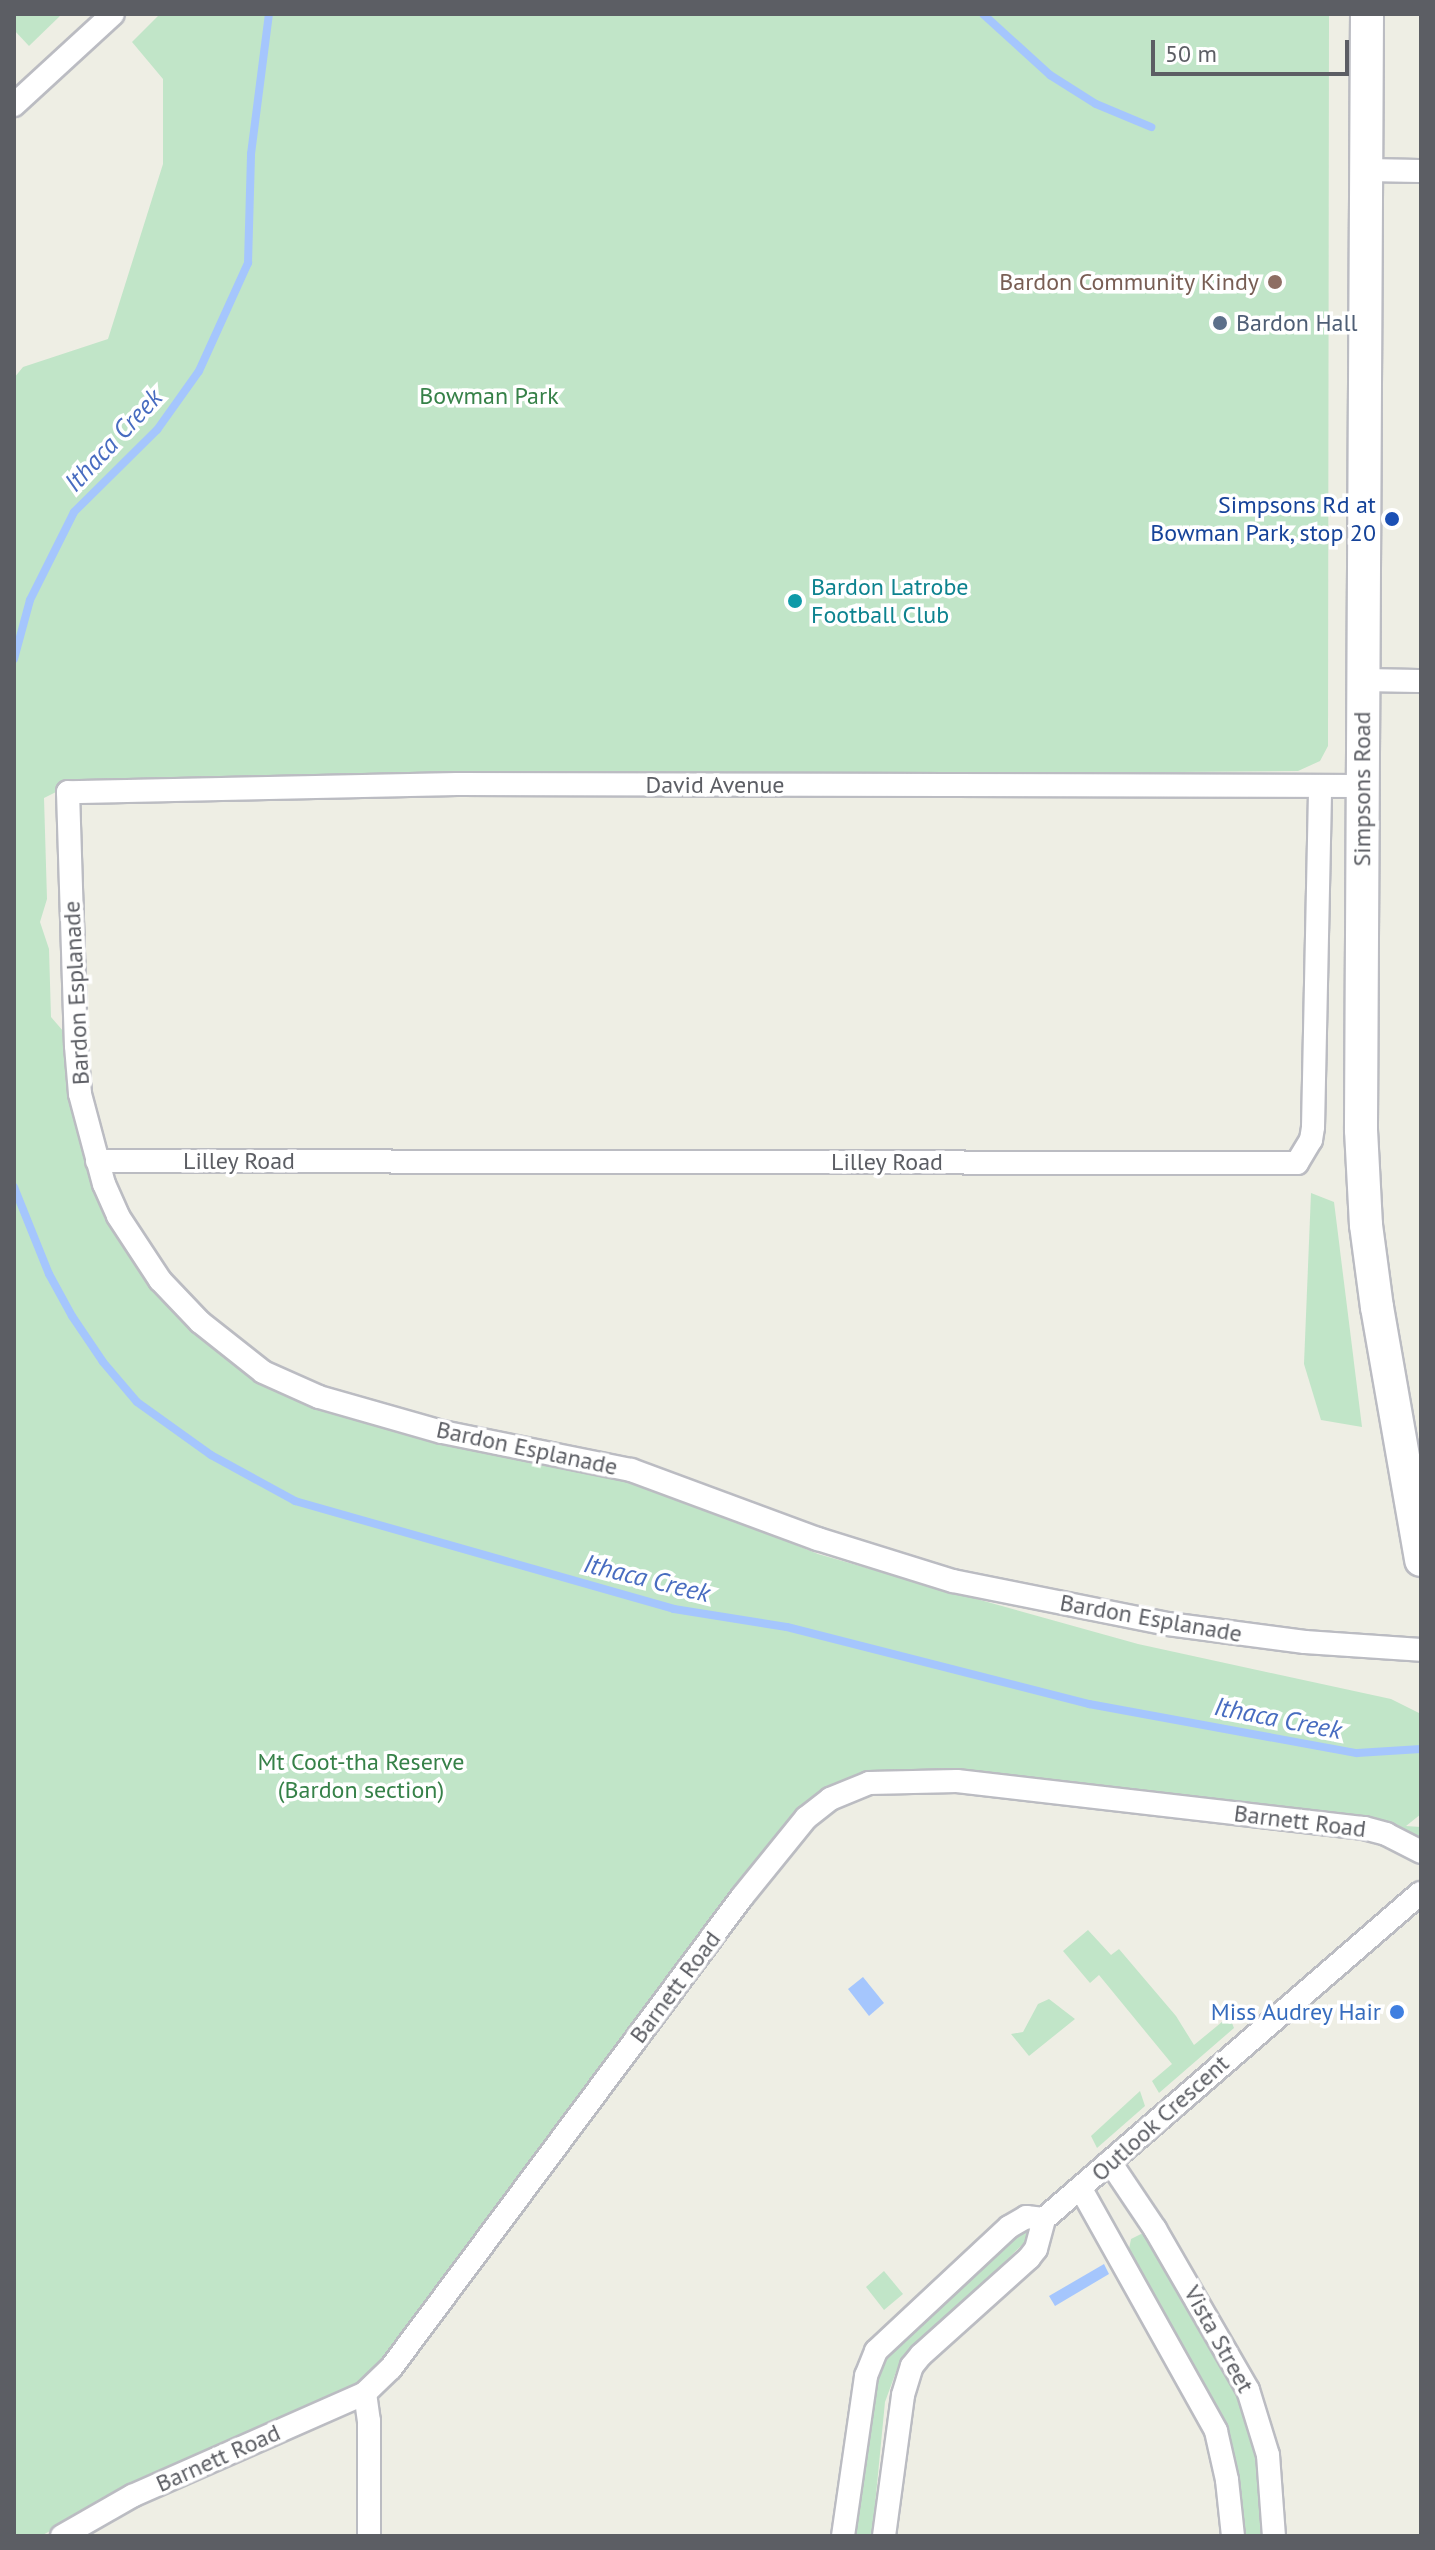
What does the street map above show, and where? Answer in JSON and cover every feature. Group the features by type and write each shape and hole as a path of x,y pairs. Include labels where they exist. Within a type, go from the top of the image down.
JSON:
{"main road":[{"name":"Simpsons Road","path":"1367,14 1361,680 1363,1181 1377,1307 1414,1476 1421,1560"}],"street":[{"path":"14,105 113,14"},
{"path":"1366,170 1421,171"},
{"path":"1361,680 1421,681"},
{"name":"David Avenue","path":"68,792 457,784 1362,786"},
{"name":"Lilley Road","path":"97,1161 1297,1163 1311,1140 1313,1127 1320,786"},
{"name":"Bardon Esplanade","path":"68,792 76,1046 80,1094 97,1161 118,1216 160,1280 200,1322 263,1372 319,1397 442,1432 631,1470 818,1539 953,1581 1168,1624 1305,1642 1421,1650"},
{"name":"Barnett Road","path":"62,2536 132,2496 365,2393 391,2368 742,1897 806,1818 830,1799 869,1783 957,1781 1364,1828 1386,1834 1421,1852"},
{"name":"Outlook Crescent","path":"843,2536 866,2376 876,2351 1009,2227 1026,2217 1044,2219 1421,1893"},
{"name":"Vista Street","path":"1110,2162 1155,2229 1248,2390 1268,2455 1274,2536"},
{"name":"Vista Street","path":"1081,2189 1216,2431 1225,2468 1233,2536"},
{"path":"884,2536 898,2421 912,2366 1029,2258 1036,2249 1044,2219"},
{"path":"365,2393 369,2421 369,2536"}],"green space":[{"path":"14,14 62,14 29,46 14,30"},
{"path":"160,14 1329,14 1328,746 1320,761 1298,771 421,778 68,786 44,798 47,899 40,922 49,949 51,1017 76,1046 114,1218 257,1377 628,1477 818,1554 912,1581 1138,1644 1391,1699 1421,1714 1421,1814 1406,1826 1421,1827 1421,1838 1368,1817 845,1785 383,2365 366,2380 130,2487 41,2536 14,2536 14,378 23,367 108,339 163,164 163,79 132,42"},
{"path":"1311,1193 1334,1202 1362,1427 1321,1420 1304,1364"},
{"path":"1088,1930 1111,1955 1119,1949 1176,2016 1194,2045 1228,2017 1232,2023 1234,2028 1159,2093 1152,2081 1172,2064 1099,1975 1090,1983 1063,1951"},
{"path":"1049,1999 1075,2019 1029,2056 1011,2034 1023,2032 1038,2004"},
{"path":"1140,2091 1145,2106 1097,2148 1091,2136"},
{"path":"1032,2223 1032,2235 972,2294 918,2340 900,2361 885,2402 872,2536 853,2536 863,2444 880,2361 1017,2231"},
{"path":"1141,2234 1147,2235 1243,2406 1257,2449 1266,2536 1241,2536 1219,2417 1129,2249 1131,2239"},
{"path":"884,2271 903,2294 884,2310 866,2287"}],"water":[{"path":"863,1977 884,2003 869,2016 848,1989"},
{"path":"1104,2264 1109,2274 1055,2306 1049,2296"}],"waterway":[{"name":"Ithaca Creek","path":"14,659 30,600 74,512 157,430 199,371 248,263 251,154 269,14"},
{"path":"983,14 1050,75 1096,104 1151,127"},
{"name":"Ithaca Creek","path":"14,1187 49,1274 72,1316 103,1362 137,1402 211,1455 295,1501 674,1609 787,1627 1089,1704 1357,1753 1421,1749"}],"place":[{"name":"Bardon Community Kindy","path":"1275,282"},
{"name":"Bardon Hall","path":"1220,323"},
{"name":"Simpsons Rd at Bowman Park, stop 20","path":"1392,519"},
{"name":"Bardon Latrobe Football Club","path":"795,601"},
{"name":"Miss Audrey Hair","path":"1397,2012"}],"park label":[{"name":"Bowman Park","path":"489,396"},
{"name":"Mt Coot-tha Reserve (Bardon section)","path":"361,1776"}]}
